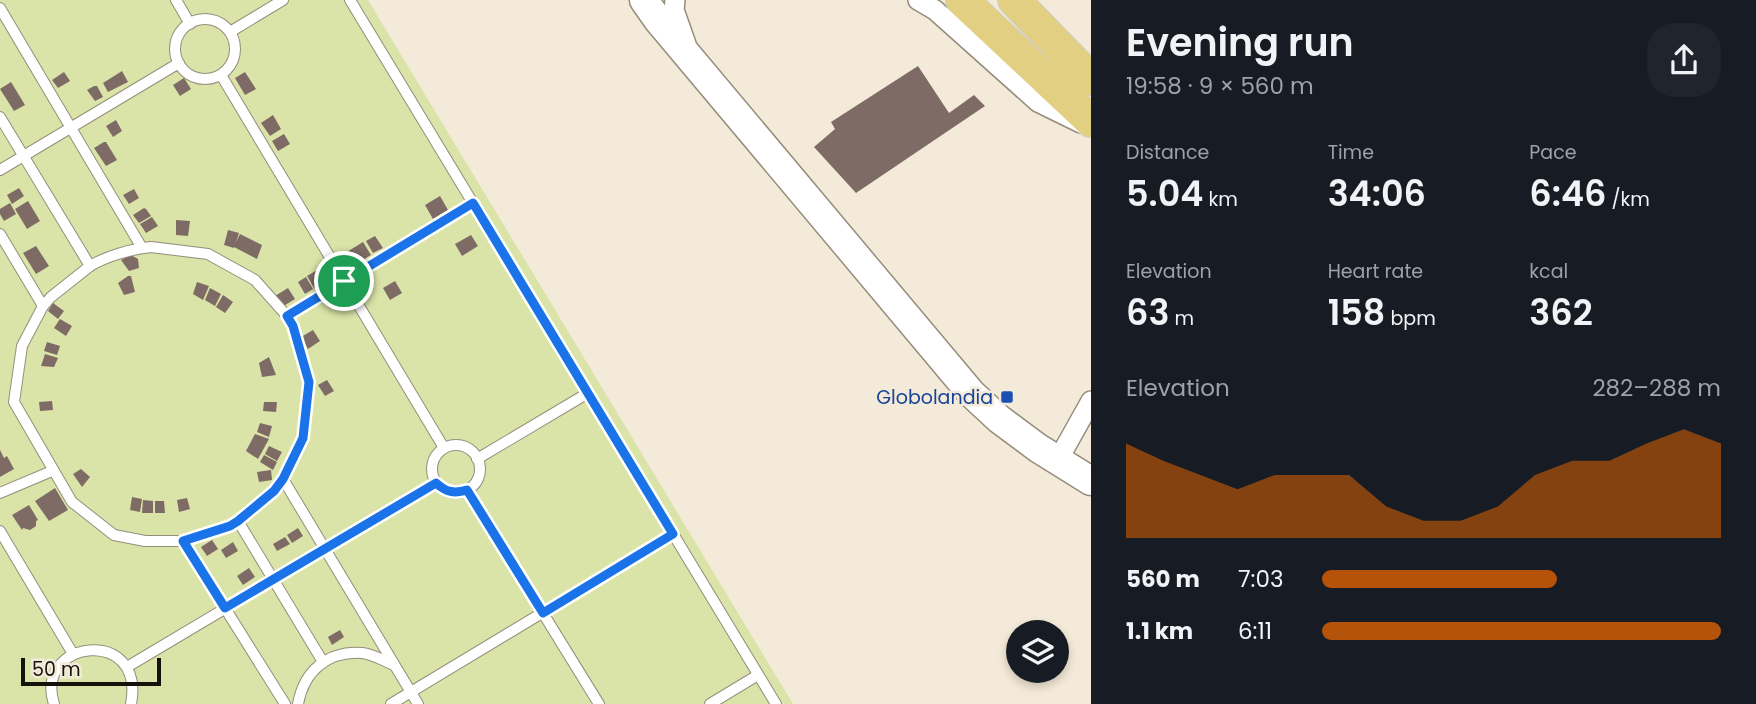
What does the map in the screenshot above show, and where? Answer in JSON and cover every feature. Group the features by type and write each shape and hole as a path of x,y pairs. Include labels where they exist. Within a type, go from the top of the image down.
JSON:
{"main road":[{"path":"962,0 1091,121"},
{"path":"1014,0 1091,79"}],"street":[{"path":"644,0 971,393 999,419 1091,481"},
{"path":"676,0 674,10 681,34 695,64"},
{"path":"922,1 1038,102 1091,128"},
{"path":"1058,460 1091,401"}],"lane":[{"path":"176,0 190,24"},
{"path":"230,32 283,0"},
{"path":"350,0 776,704"},
{"path":"0,8 142,248"},
{"path":"198,20 216,21 230,32 235,51 228,69 211,79 202,79 184,71 176,54 176,46 178,37 190,24 198,20"},
{"path":"0,170 179,63"},
{"path":"220,75 444,448"},
{"path":"0,117 90,266"},
{"path":"287,316 473,203"},
{"path":"0,234 43,306"},
{"path":"142,248 208,254 255,280 293,326 309,382 303,438 283,479 274,491 230,526 183,541 145,541 114,535 72,502 14,402 22,346 43,306 90,266 142,248"},
{"path":"477,459 588,393"},
{"path":"457,445 469,449 477,459 477,480 467,490 454,493 436,483 432,468 438,453 444,448 457,445"},
{"path":"0,493 52,471"},
{"path":"283,479 418,704"},
{"path":"127,667 436,483"},
{"path":"467,490 599,704"},
{"path":"238,521 323,662"},
{"path":"0,531 73,654"},
{"path":"391,704 673,534"},
{"path":"183,541 285,704"},
{"path":"54,704 52,684 55,672 73,654 96,649 108,652 127,667 134,692 131,704"},
{"path":"298,704 306,679 323,662 345,655 364,653 395,666"},
{"path":"710,704 758,675"}],"green space":[{"path":"0,0 368,0 793,704 0,704"}],"building":[{"path":"918,66 949,113 974,95 985,106 856,193 814,147 835,129 831,122"},
{"path":"122,71 128,82 108,92 103,83"},
{"path":"64,72 70,81 58,88 52,80"},
{"path":"245,72 256,89 245,95 235,78"},
{"path":"184,78 191,89 180,96 173,85"},
{"path":"11,82 25,105 14,111 0,89"},
{"path":"97,86 103,97 95,101 87,90"},
{"path":"273,115 281,129 270,136 261,123"},
{"path":"116,120 122,131 113,137 106,126"},
{"path":"284,134 290,144 278,151 272,141"},
{"path":"104,142 117,160 106,166 94,148"},
{"path":"19,188 24,196 12,204 7,195"},
{"path":"134,189 139,198 129,204 123,195"},
{"path":"440,196 448,210 433,219 425,205"},
{"path":"28,201 40,221 27,229 15,209"},
{"path":"10,203 16,214 4,221 0,209"},
{"path":"144,208 151,216 139,223 133,215"},
{"path":"152,217 158,226 146,233 140,224"},
{"path":"176,220 190,221 188,236 176,235"},
{"path":"228,230 239,233 236,242 240,234 262,245 257,259 224,245"},
{"path":"471,235 478,246 462,256 455,244"},
{"path":"375,236 383,248 373,253 366,241"},
{"path":"363,242 371,255 349,268 342,255"},
{"path":"36,246 49,266 36,274 23,253"},
{"path":"131,255 138,259 139,268 129,271 121,260"},
{"path":"319,269 326,281 314,288 307,276"},
{"path":"131,276 135,292 124,295 118,283"},
{"path":"306,277 313,289 305,294 298,282"},
{"path":"395,281 402,293 390,300 383,288"},
{"path":"197,282 209,286 203,300 193,294"},
{"path":"210,288 221,294 215,306 205,300"},
{"path":"288,288 295,299 282,307 275,296"},
{"path":"223,295 233,302 225,313 216,307"},
{"path":"53,303 64,311 58,319 48,311"},
{"path":"60,319 72,326 66,336 54,328"},
{"path":"313,330 320,341 308,349 301,337"},
{"path":"47,342 60,346 57,355 44,351"},
{"path":"45,354 58,358 54,367 41,366"},
{"path":"269,357 276,375 262,377 259,363"},
{"path":"327,380 334,391 325,396 318,385"},
{"path":"52,401 53,410 40,411 39,402"},
{"path":"264,402 277,402 276,412 263,411"},
{"path":"260,423 272,426 269,437 257,432"},
{"path":"255,434 269,439 258,459 246,451"},
{"path":"269,446 282,452 277,461 265,454"},
{"path":"0,450 14,469 0,477"},
{"path":"264,455 277,462 273,470 260,462"},
{"path":"81,469 90,477 82,487 73,474"},
{"path":"271,470 272,480 259,482 257,472"},
{"path":"55,488 68,510 49,521 35,501"},
{"path":"132,497 142,499 140,512 130,510"},
{"path":"187,498 190,509 179,512 177,500"},
{"path":"143,500 153,501 153,513 142,513"},
{"path":"155,501 164,501 165,513 155,513"},
{"path":"29,505 38,520 36,526 30,530 22,530 12,515"},
{"path":"298,528 303,536 292,543 287,535"},
{"path":"285,537 290,544 277,551 273,544"},
{"path":"212,540 218,549 207,556 201,547"},
{"path":"233,542 238,551 226,558 221,550"},
{"path":"249,568 255,577 243,585 237,576"},
{"path":"340,630 344,637 332,645 328,637"}],"place":[{"name":"Globolandia","path":"1007,397"}],"route":[{"path":"473,203 673,534 543,613 467,490 454,493 436,483 225,608 183,541 230,526 274,491 283,479 303,438 309,382 293,326 287,316 344,281 473,203"}]}
